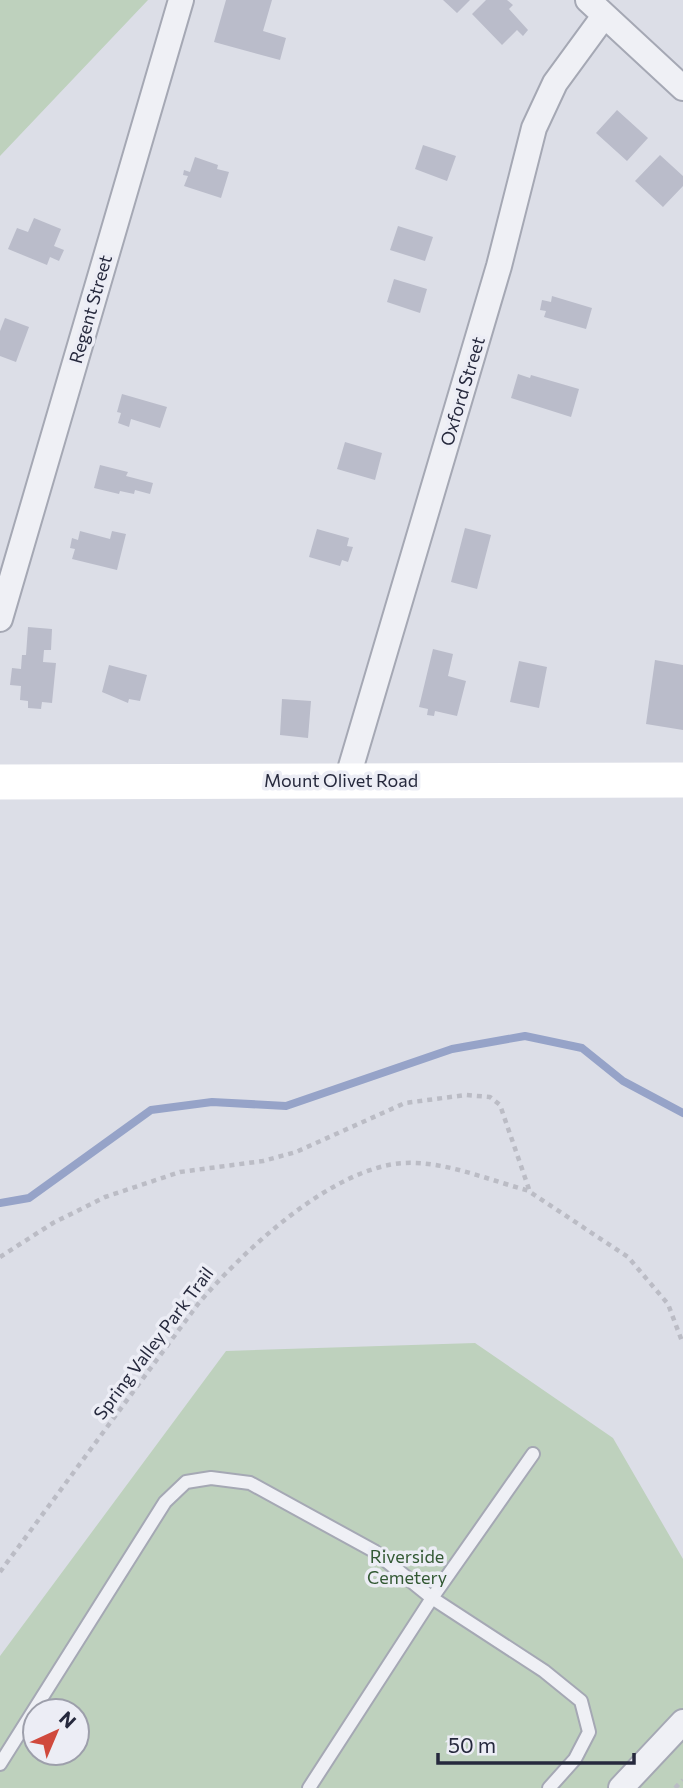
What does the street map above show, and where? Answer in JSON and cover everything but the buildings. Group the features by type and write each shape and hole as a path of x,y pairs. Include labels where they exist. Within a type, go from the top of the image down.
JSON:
{"street":[{"name":"Regent Street","path":"0,619 181,0"},
{"path":"596,8 683,88"},
{"name":"Oxford Street","path":"347,780 499,266 534,128 596,8"},
{"name":"Mount Olivet Road","path":"0,782 683,780"},
{"path":"621,1788 683,1722"}],"lane":[{"path":"309,1788 432,1598 533,1454"},
{"path":"0,1764 164,1503 186,1482 211,1478 250,1483 374,1551 432,1598 544,1671 581,1701 589,1732 575,1759 549,1788"}],"path":[{"path":"0,1258 53,1223 105,1197 180,1172 263,1161 296,1153 405,1103 466,1095 490,1097 500,1105 530,1192"},
{"name":"Spring Valley Park Trail","path":"0,1572 198,1304 228,1268 279,1222 333,1188 371,1171 405,1163 446,1168 530,1192 628,1257 668,1304 683,1344"},
{"path":"675,1788 683,1780"}],"green space":[{"path":"0,0 148,0 0,156"},
{"name":"Riverside Cemetery","path":"475,1343 613,1438 683,1559 683,1788 0,1788 0,1656 226,1351"}],"waterway":[{"path":"0,1203 29,1198 151,1110 212,1102 286,1106 452,1049 525,1036 582,1048 623,1081 683,1113"}]}
